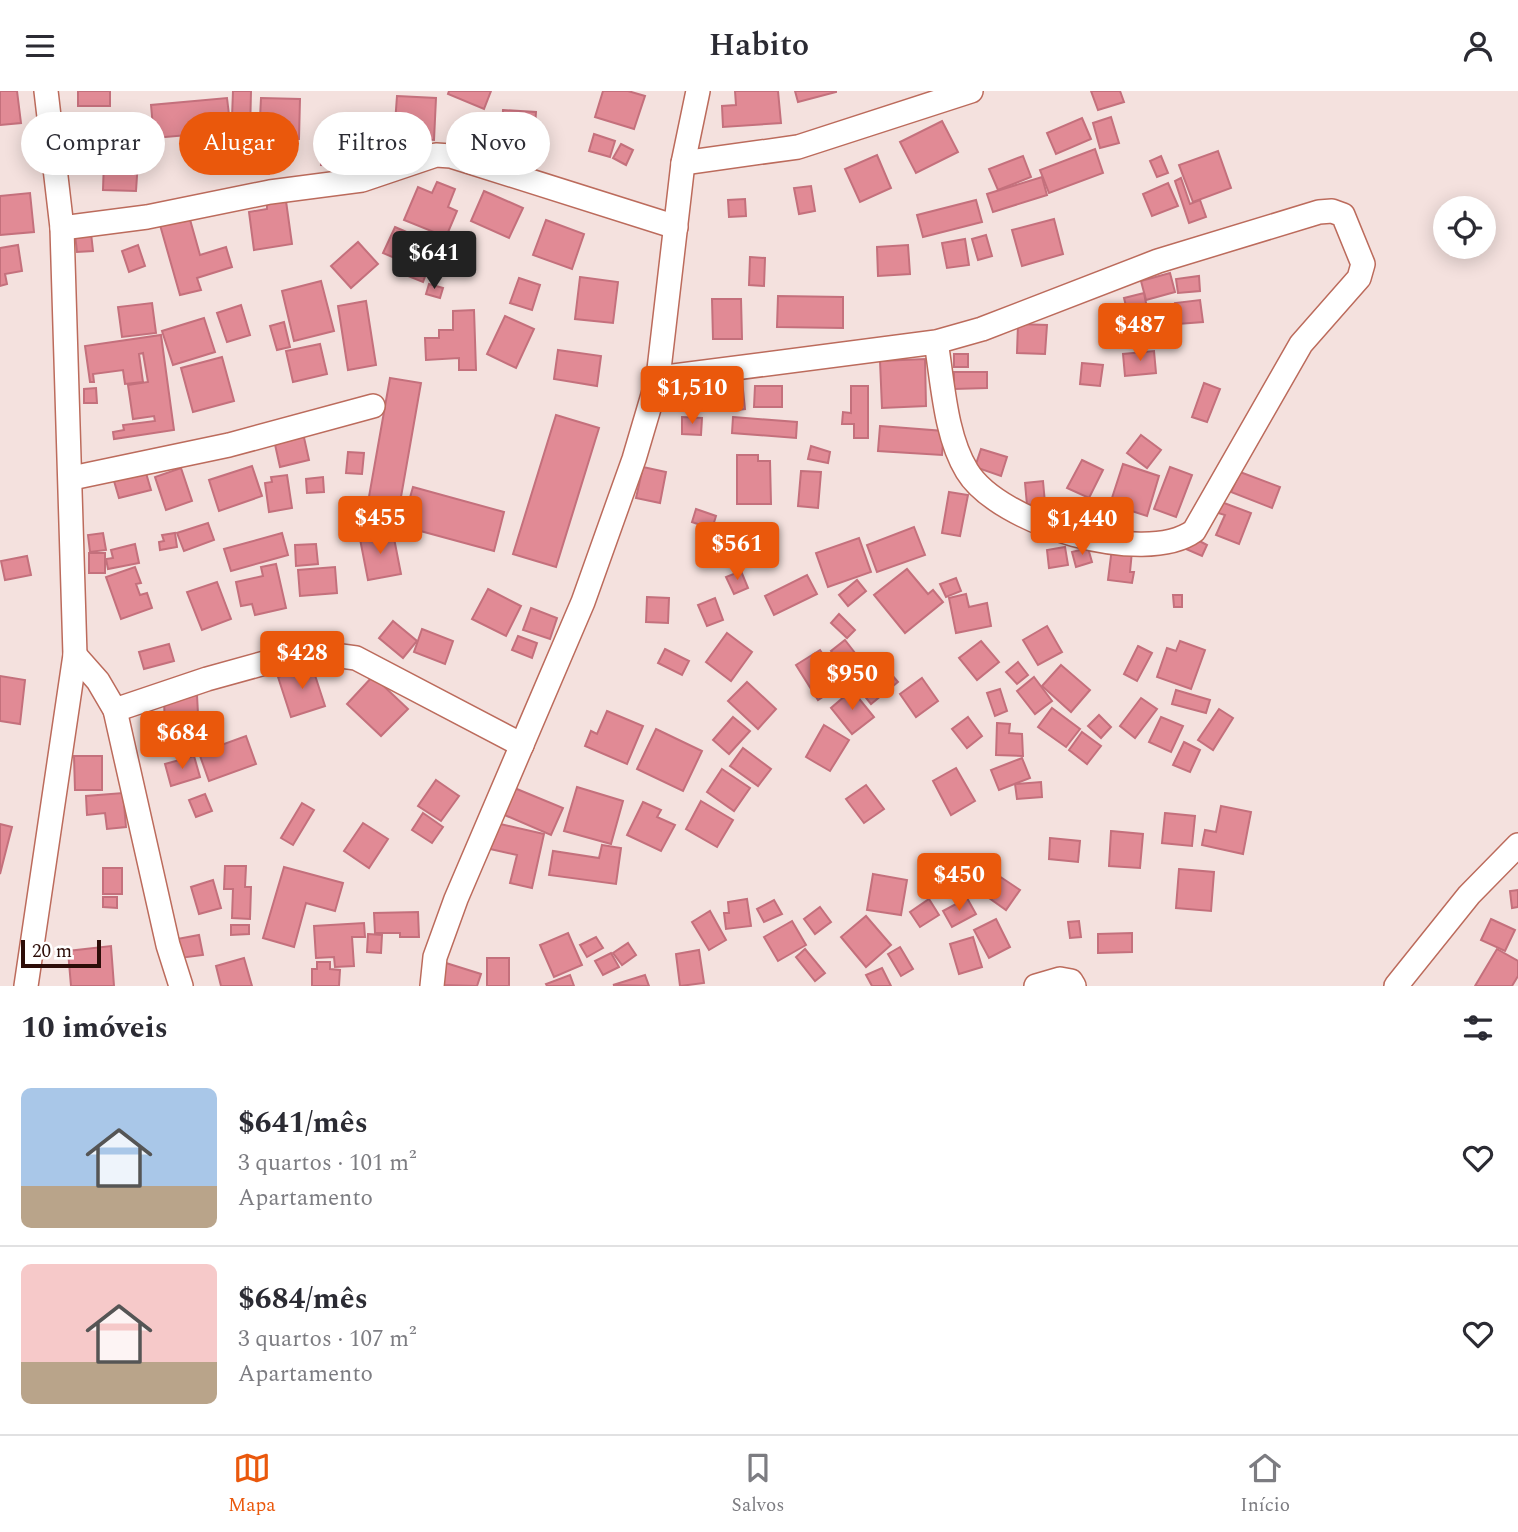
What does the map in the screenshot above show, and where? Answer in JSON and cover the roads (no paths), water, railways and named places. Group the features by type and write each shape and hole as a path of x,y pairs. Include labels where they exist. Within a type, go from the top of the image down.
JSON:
{"street":[{"path":"26,986 75,655 72,478 62,228 46,91"},
{"path":"432,986 435,957 583,602 634,459 658,378 683,163 698,91"},
{"path":"683,163 798,147 971,91"},
{"path":"62,228 147,217 270,192 362,180 436,155 451,156 676,227"},
{"path":"658,378 936,342 982,329 1158,261 1319,212 1332,211 1343,215 1363,264 1359,278 1301,344 1194,531 1181,540 1166,544 1106,541 1041,526 1011,509 973,480 965,468 950,423 936,342"},
{"path":"72,478 229,445 373,406"},
{"path":"115,710 207,679 279,659 319,653 356,658 522,745"},
{"path":"75,655 97,681 115,710 167,946 181,986"},
{"path":"1403,984 1469,895 1518,845"},
{"path":"1036,986 1060,979 1071,981 1074,986"}]}
